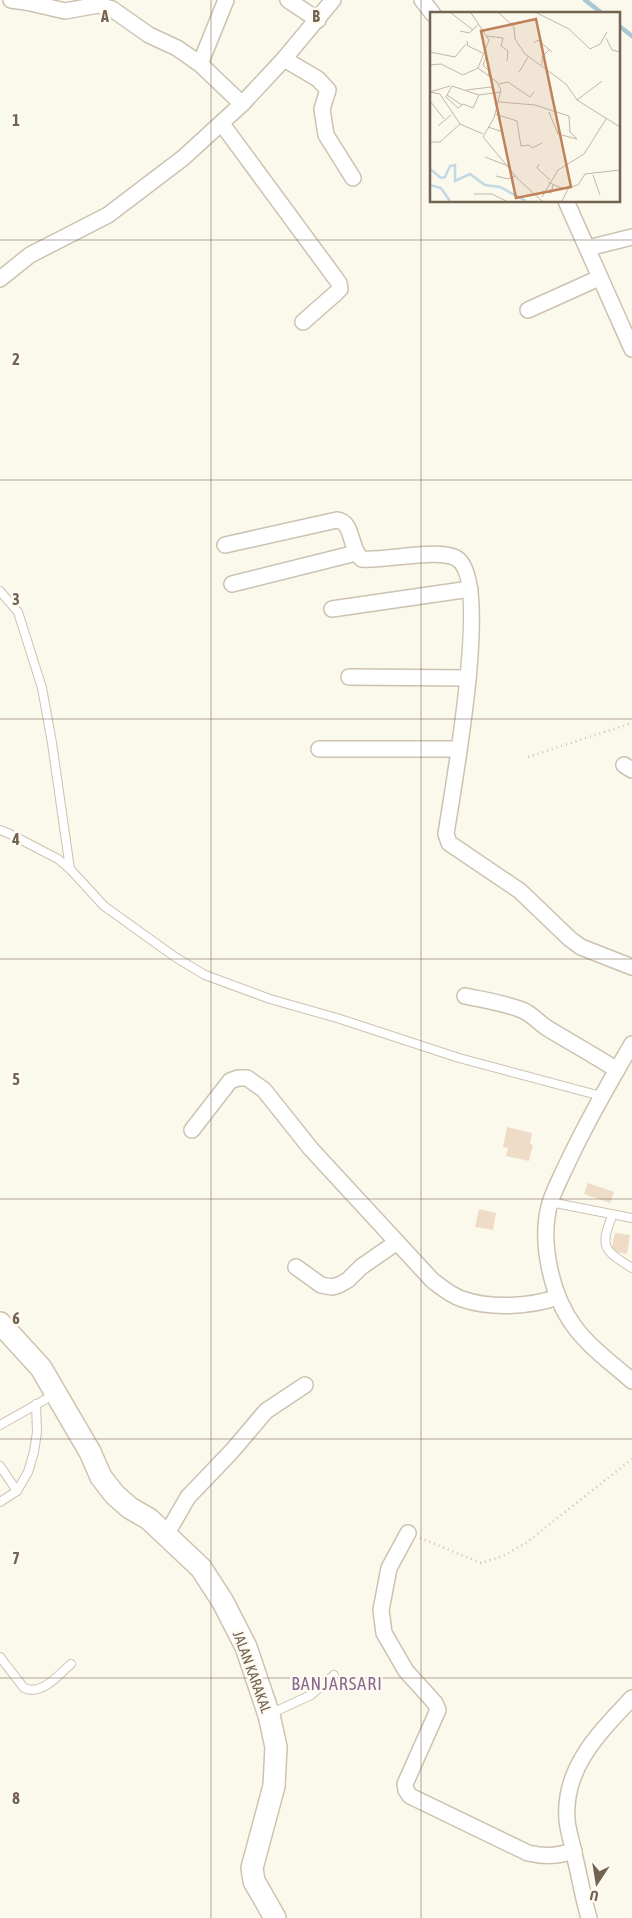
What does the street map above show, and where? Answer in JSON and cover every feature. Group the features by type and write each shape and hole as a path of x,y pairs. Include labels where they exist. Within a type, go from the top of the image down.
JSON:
{"main road":[{"name":"JALAN KARAKAL","path":"0,1323 41,1368 57,1392 90,1452 100,1477 115,1495 130,1508 149,1519 201,1568 223,1602 246,1647 268,1715 276,1747 274,1786 252,1868 254,1881 275,1918"}],"street":[{"path":"11,0 27,1 65,11 98,5 112,9 149,35 177,48 200,64 242,104"},
{"path":"200,64 226,0"},
{"path":"288,0 318,20"},
{"path":"0,279 30,255 108,215 183,158 222,124 284,60 333,0"},
{"path":"422,0 431,12"},
{"path":"284,60 318,79 328,90 322,109 326,135 353,178"},
{"path":"222,124 339,283 340,288 336,293 302,322"},
{"path":"566,202 632,350"},
{"path":"588,248 632,237"},
{"path":"528,310 599,278"},
{"path":"225,545 336,520 346,524 356,553 362,560 446,554 463,562 467,571 470,588 472,635 468,678 446,834 449,843 520,891 570,939 581,947 632,967"},
{"path":"232,584 356,553"},
{"path":"332,609 470,588"},
{"path":"349,677 468,678"},
{"path":"319,749 458,749"},
{"path":"465,996 507,1005 524,1011 545,1027 617,1070"},
{"path":"632,1044 579,1138 550,1202 546,1237 548,1258 558,1297 566,1314 584,1338 632,1381"},
{"path":"192,1130 230,1081 238,1078 247,1078 264,1090 311,1149 432,1280 448,1292 460,1299 472,1302 507,1306 527,1305 558,1297"},
{"path":"296,1267 322,1285 332,1287 348,1280 361,1267 397,1242"},
{"path":"166,1535 188,1497 232,1451 266,1411 305,1384"},
{"path":"408,1532 389,1568 381,1610 384,1633 406,1671 436,1704 438,1710 405,1784 406,1790 410,1796 528,1853 557,1856 574,1851"},
{"path":"589,1918 567,1821 567,1798 571,1781 588,1748 600,1732 632,1698"}],"lane":[{"path":"0,591 18,612 42,688 70,869"},
{"path":"0,830 58,859 70,869 104,906 174,957 205,975 270,999 337,1018 459,1058 601,1096"},
{"path":"550,1202 612,1216 632,1218"},
{"path":"612,1216 604,1237 606,1246 613,1255 632,1268"},
{"path":"0,1425 57,1392"},
{"path":"0,1502 17,1491 28,1472 37,1432 36,1404"},
{"path":"0,1466 17,1491"},
{"path":"0,1657 24,1688 30,1691 43,1688 70,1664"},
{"path":"268,1715 302,1701 320,1689 334,1675"}],"path":[{"path":"528,757 632,723"},
{"path":"408,1532 481,1563 503,1556 526,1542 632,1459"}],"building":[{"path":"507,1127 532,1133 530,1144 533,1145 529,1161 506,1156 508,1148 503,1147"},
{"path":"588,1183 614,1192 610,1203 584,1194"},
{"path":"479,1209 496,1213 493,1230 475,1227"},
{"path":"615,1233 630,1235 627,1254 611,1251"}],"waterway":[{"path":"585,0 600,12"},
{"path":"620,27 632,36"}],"district":[{"name":"BANJARSARI","path":"337,1684"}]}
